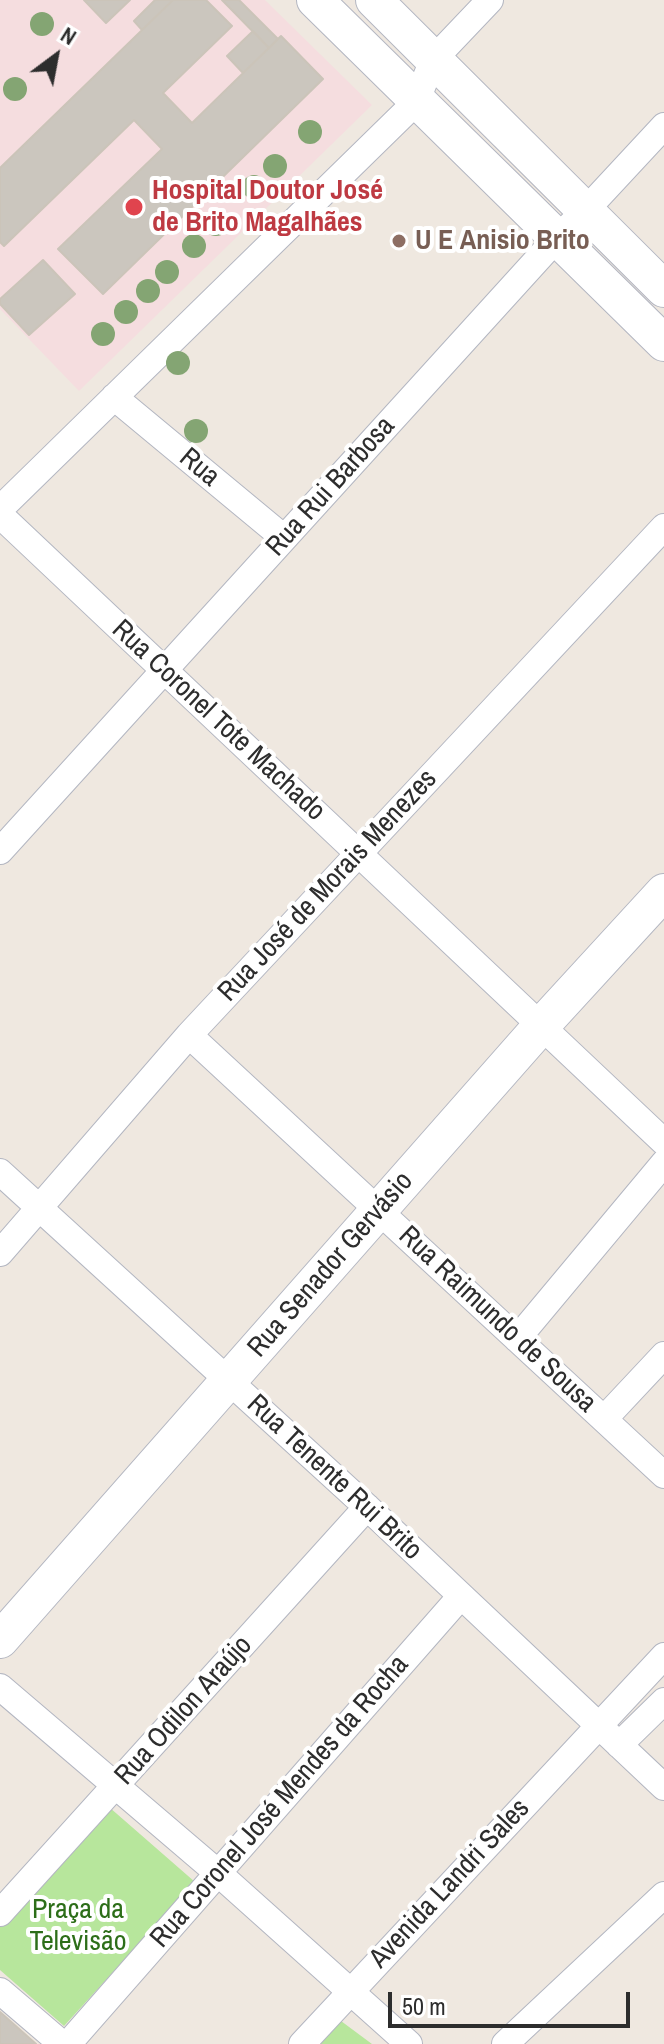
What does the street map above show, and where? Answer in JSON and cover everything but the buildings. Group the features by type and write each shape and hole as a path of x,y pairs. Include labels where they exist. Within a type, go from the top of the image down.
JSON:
{"main road":[{"path":"315,0 664,343"},
{"path":"374,0 664,289"},
{"name":"Rua Senador Gervásio","path":"0,1640 541,1026 664,892"}],"street":[{"path":"0,512 416,102 433,60 490,0"},
{"name":"Rua Rui Barbosa","path":"0,851 557,238 664,126"},
{"name":"Rua","path":"114,397 284,538"},
{"name":"Rua Coronel Tote Machado","path":"0,512 664,1142"},
{"name":"Rua José de Morais Menezes","path":"0,1253 189,1035 664,527"},
{"name":"Rua Raimundo de Sousa","path":"189,1035 664,1475"},
{"path":"517,1339 664,1163"},
{"name":"Rua Tenente Rui Brito","path":"0,1172 367,1507 664,1787"},
{"path":"604,1419 664,1355"},
{"name":"Rua Odilon Araújo","path":"0,1913 367,1507"},
{"name":"Rua Coronel José Mendes da Rocha","path":"65,2044 461,1596"},
{"name":"Avenida Landri Sales","path":"302,2044 664,1656"},
{"path":"0,1687 218,1873 409,2044"},
{"path":"619,1745 664,1701"},
{"path":"505,2044 664,1895"},
{"path":"0,1991 65,2044"}],"shaded area":[{"name":"Hospital Doutor José de Brito Magalhães","path":"0,0 265,0 372,105 79,391 0,309"}],"green space":[{"name":"Praça da Televisão","path":"109,1807 195,1882 64,2026 0,1970 0,1926"},
{"path":"341,2021 372,2044 318,2044"}],"place":[{"name":"Hospital Doutor José de Brito Magalhães","path":"134,207"},
{"name":"U E Anisio Brito","path":"399,241"}]}
